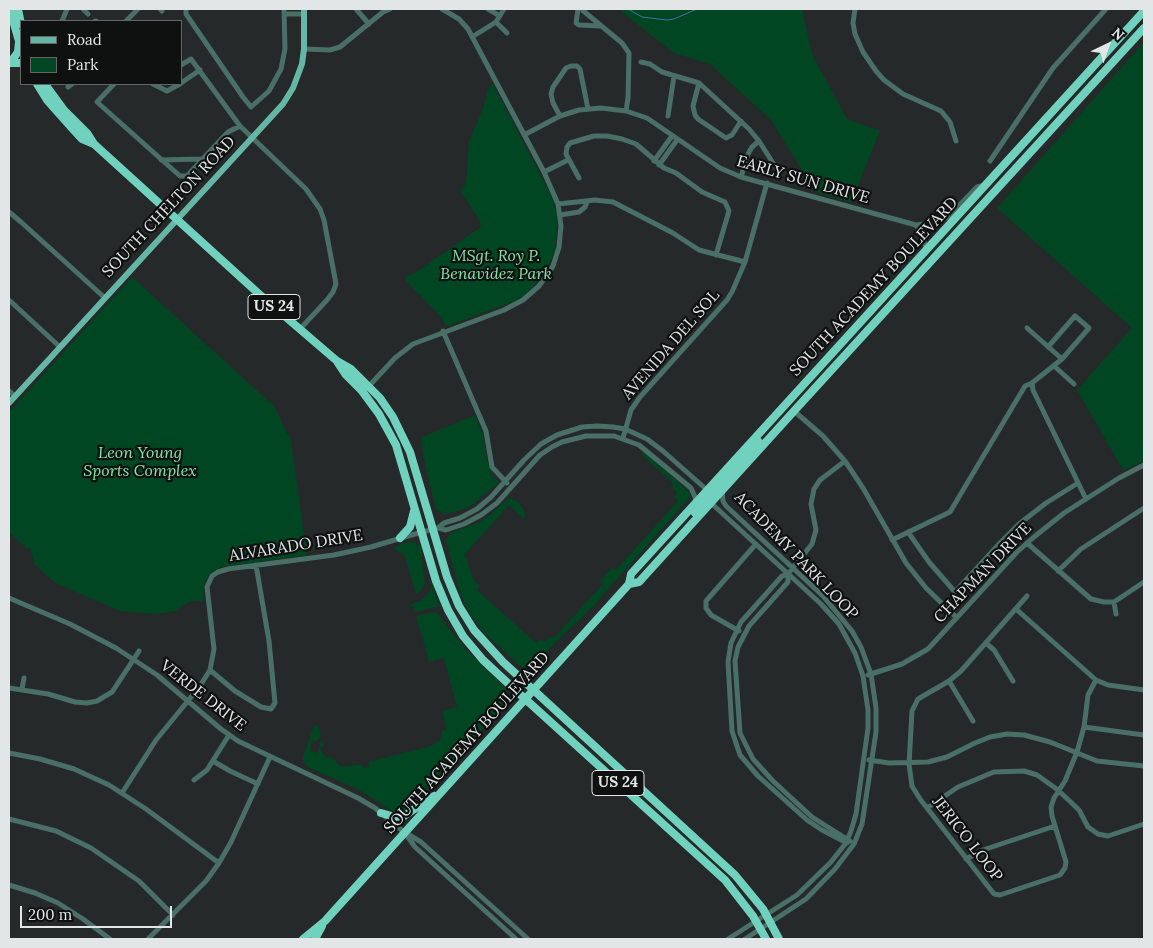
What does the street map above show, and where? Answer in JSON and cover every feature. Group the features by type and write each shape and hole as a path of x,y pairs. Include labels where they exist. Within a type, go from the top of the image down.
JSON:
{"highway":[{"path":"10,63 18,52 20,44 12,9"},
{"name":"SOUTH ACADEMY BOULEVARD","path":"303,939 326,921 629,584 631,574 1144,11"},
{"name":"SOUTH ACADEMY BOULEVARD","path":"629,584 639,582 1144,28"},
{"name":"US 24","path":"38,85 47,100 71,128 82,139 94,144"},
{"name":"US 24","path":"46,85 64,110 87,133 94,144 176,220 337,361 351,369 369,386 393,417 405,440 436,529 447,577 459,606 467,618 493,652 735,875 767,915 780,939"},
{"name":"US 24","path":"337,361 346,375 370,401 388,429 398,452 441,594 456,624 473,648 526,699 725,880 744,903 766,939"},
{"path":"711,503 716,489 775,422 776,414"},
{"path":"663,556 671,540 704,502 707,490"},
{"path":"400,538 410,527 414,506"},
{"path":"381,812 395,817 404,816 447,786"},
{"name":"SOUTH ACADEMY BOULEVARD","path":"315,939 326,921"}],"main road":[{"name":"SOUTH CHELTON ROAD","path":"9,403 288,97 300,72 304,49 304,11"}],"street":[{"path":"83,9 88,14"},
{"path":"127,20 138,9"},
{"path":"186,9 186,14 251,107 269,91 281,69 285,49 284,11 304,11"},
{"path":"356,9 369,24"},
{"path":"304,49 330,50 340,47 390,9"},
{"path":"369,386 404,350 423,339 523,300 539,286 553,266 561,237 558,204 544,172 472,37 459,20 442,9"},
{"path":"488,9 500,16"},
{"path":"472,37 496,22 504,9"},
{"path":"600,26 579,25 576,23 579,9 622,43 628,53 628,98 626,110"},
{"path":"855,9 853,23 855,34 863,52 876,71 884,80 903,94 941,111 950,122 956,141"},
{"path":"990,161 1053,68 1106,9"},
{"path":"496,22 507,33"},
{"path":"182,64 191,59 251,139 306,189 314,199 324,220 336,284 327,300 300,329"},
{"path":"642,62 674,76 699,83 741,121 759,141 778,171"},
{"path":"560,116 551,94 553,87 566,68 571,66 577,66 580,69 588,109"},
{"path":"182,82 200,70"},
{"path":"668,116 674,76"},
{"path":"699,83 694,106 695,115 698,119 726,138 732,135 741,121"},
{"path":"113,85 97,102 180,176 187,176 228,132 240,126"},
{"path":"155,85 167,91 178,85"},
{"name":"EARLY SUN DRIVE","path":"524,136 560,116 579,110 601,108 626,110 647,118 720,168 741,177 916,225 938,222 948,217 977,186 986,185"},
{"path":"579,178 566,154 570,143 594,136 607,136 622,138 636,144 656,163 676,173 702,192 725,202 728,206 729,211 716,255"},
{"path":"656,163 672,136"},
{"path":"656,163 677,140"},
{"path":"741,177 748,154 759,141"},
{"path":"161,160 203,159"},
{"path":"544,172 568,160"},
{"name":"AVENIDA DEL SOL","path":"623,438 631,410 635,403 727,300 745,262 767,183"},
{"path":"558,204 604,200 613,202 673,233 699,250 745,262"},
{"path":"560,215 579,212 585,207 587,202"},
{"path":"9,212 104,298"},
{"path":"916,225 923,237 926,249"},
{"path":"9,300 60,347"},
{"path":"892,540 950,512 1025,386 1032,384 1062,359 1089,328 1075,316 1048,346"},
{"path":"1027,328 1062,359"},
{"path":"443,331 486,431 492,467 511,487"},
{"path":"1054,366 1074,384"},
{"path":"1032,384 1086,499"},
{"path":"9,391 15,396"},
{"path":"794,410 823,436 845,461 919,581 957,618"},
{"path":"436,529 444,523 460,518 477,509 534,451 557,435 590,426 625,429 655,444 707,490"},
{"path":"422,532 436,529 446,530 473,520 497,503 540,455 562,442 594,435 623,438 639,445 691,488 696,503"},
{"path":"845,461 825,476 814,489 811,504 815,535 809,548 788,574 782,576 741,622 731,643 728,662 732,731 740,755 758,776 807,820 822,830 854,844"},
{"name":"CHAPMAN DRIVE","path":"864,676 893,668 921,654 933,644 1027,543 1053,521 1086,499 1127,473 1144,465"},
{"path":"908,532 929,562 955,592 1019,524 1046,503 1078,483"},
{"name":"ACADEMY PARK LOOP","path":"722,491 723,501 726,506 823,596 846,622 861,647 871,674 876,720 862,824 854,844 815,891 796,907 771,923 728,939"},
{"name":"ACADEMY PARK LOOP","path":"711,503 821,604 840,624 864,676 868,710 868,728 856,814 847,841 838,855 812,882 797,895 767,915 759,926 745,939"},
{"path":"1058,571 1081,549 1144,508"},
{"name":"ALVARADO DRIVE","path":"122,793 156,740 200,686 210,670 214,654 207,591 209,580 215,574 222,570 334,555 422,532"},
{"path":"1027,543 1091,599 1114,602 1144,582"},
{"path":"743,634 711,615 706,608 706,601 756,544"},
{"path":"210,670 235,691 261,707 271,709 275,703 269,642 256,566"},
{"path":"788,574 788,582 743,634 738,647 735,661 740,733 753,760 812,817 847,841"},
{"path":"973,721 950,681 1027,596"},
{"name":"VERDE DRIVE","path":"9,598 80,629 134,659 161,678 229,735 270,757 358,798 381,812 405,833"},
{"path":"1114,602 1116,614"},
{"path":"1016,609 1096,680 1108,685 1144,690"},
{"path":"203,633 211,632"},
{"path":"986,643 994,650 1013,681"},
{"path":"9,688 48,694 75,702 92,703 112,692 139,651"},
{"path":"22,690 24,678"},
{"name":"JERICO LOOP","path":"950,681 918,699 912,711 909,764 912,786 991,892 997,895 1060,875 1065,868 1066,862 1055,826 1052,807 1058,790 1065,781 1078,752 1088,695 1096,680"},
{"path":"1084,726 1144,735"},
{"path":"864,759 909,764 928,762 947,757 990,737 1024,734 1038,737 1097,761 1144,766"},
{"path":"194,780 207,770 229,735"},
{"path":"9,753 40,759 94,777 122,793 220,863"},
{"path":"148,939 206,881 220,863 270,757"},
{"path":"213,761 258,784"},
{"path":"927,808 958,787 994,772 1024,771 1037,775 1058,790 1079,810 1088,827 1098,834 1108,836 1144,824"},
{"path":"9,819 56,831 91,848 139,881 173,915"},
{"path":"966,859 983,850 1055,826"},
{"path":"405,833 415,847 521,938"},
{"path":"9,885 58,903 84,919 110,939"}],"green space":[{"path":"618,9 802,9 812,54 847,119 880,131 851,202 815,192 772,121 710,64 674,53"},
{"path":"1144,42 1144,461 1123,470 1077,390 1132,328 997,208"},
{"name":"MSgt. Roy P. Benavidez Park","path":"492,83 553,199 557,219 556,243 554,254 546,270 532,288 517,300 448,326 445,325 442,318 406,281 405,276 415,273 481,227 480,221 460,190 466,184 469,141 483,109 488,89"},
{"name":"Leon Young Sports Complex","path":"132,277 274,406 291,441 307,555 221,567 212,572 205,581 204,601 190,601 175,611 156,614 120,611 55,583 33,563 30,548 27,549 9,532 9,412"},
{"path":"475,415 483,435 486,456 492,475 499,482 471,506 443,514 436,509 426,469 422,437"},
{"path":"644,452 687,490 691,496 593,606 557,640 535,666 521,667 483,632 468,610 461,595 446,541 450,533 480,522 510,497 519,503 525,512 525,517 523,518 509,505 464,555 467,558 474,581 480,586 477,590 536,643 539,640 545,641 550,637 554,638 603,584 600,581 612,568 616,570 678,501 675,498 677,492 671,487 674,484 642,455"},
{"path":"409,541 417,546 421,545 425,583 416,594 406,559 395,547"},
{"path":"430,577 439,606 415,612 413,606 410,605 422,600 430,591 432,586"},
{"path":"436,612 465,649 508,690 504,694 501,708 455,760 406,809 402,812 394,812 359,790 310,768 303,763 303,757 313,728 316,725 321,736 317,741 312,740 310,751 318,753 322,741 324,746 320,748 326,758 330,756 342,767 362,764 366,768 369,767 368,762 431,746 440,740 442,731 446,729 442,711 457,707 444,658 429,662 416,616"}],"waterway":[{"path":"628,9 642,17 667,20 697,9"}]}
